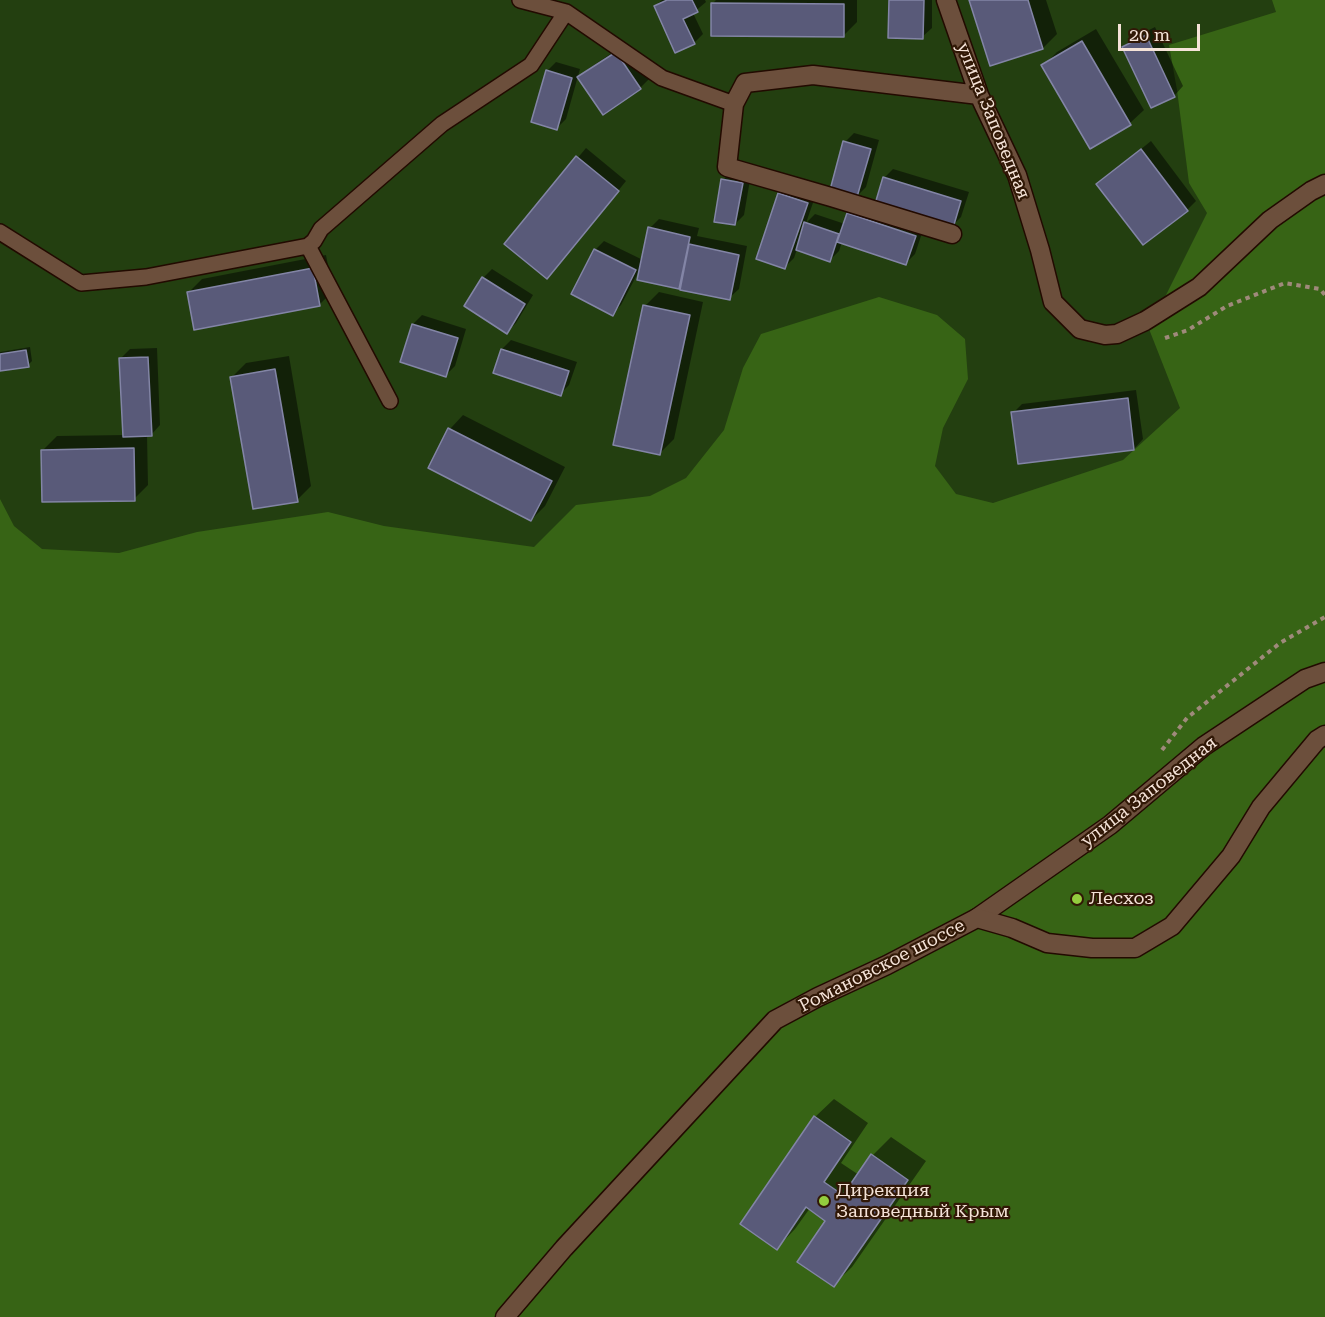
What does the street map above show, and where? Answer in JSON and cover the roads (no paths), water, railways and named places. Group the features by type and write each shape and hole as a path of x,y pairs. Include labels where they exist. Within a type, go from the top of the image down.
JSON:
{"street":[{"name":"улица Заповедная","path":"946,0 979,95 1017,175 1041,250 1053,302 1080,329 1105,335 1117,334 1145,321 1199,287 1270,220 1311,191 1325,184"},
{"path":"952,234 831,196 727,167 734,104 745,82 813,75 979,95"},
{"name":"улица Заповедная","path":"977,918 1110,825 1204,746 1305,679 1325,672"},
{"name":"Романовское шоссе","path":"505,1317 564,1248 775,1020 818,996 886,965 977,918 1012,928 1047,943 1092,948 1135,948 1172,926 1231,856 1261,807 1317,740 1325,735"}],"lane":[{"path":"520,0 566,12 662,78 734,104"},
{"path":"0,232 81,283 146,277 308,246 321,230 442,124 531,65 566,12"},
{"path":"308,246 390,401"}],"place":[{"name":"Лесхоз","path":"1077,899"},
{"name":"Дирекция Заповедный Крым","path":"824,1201"}]}
